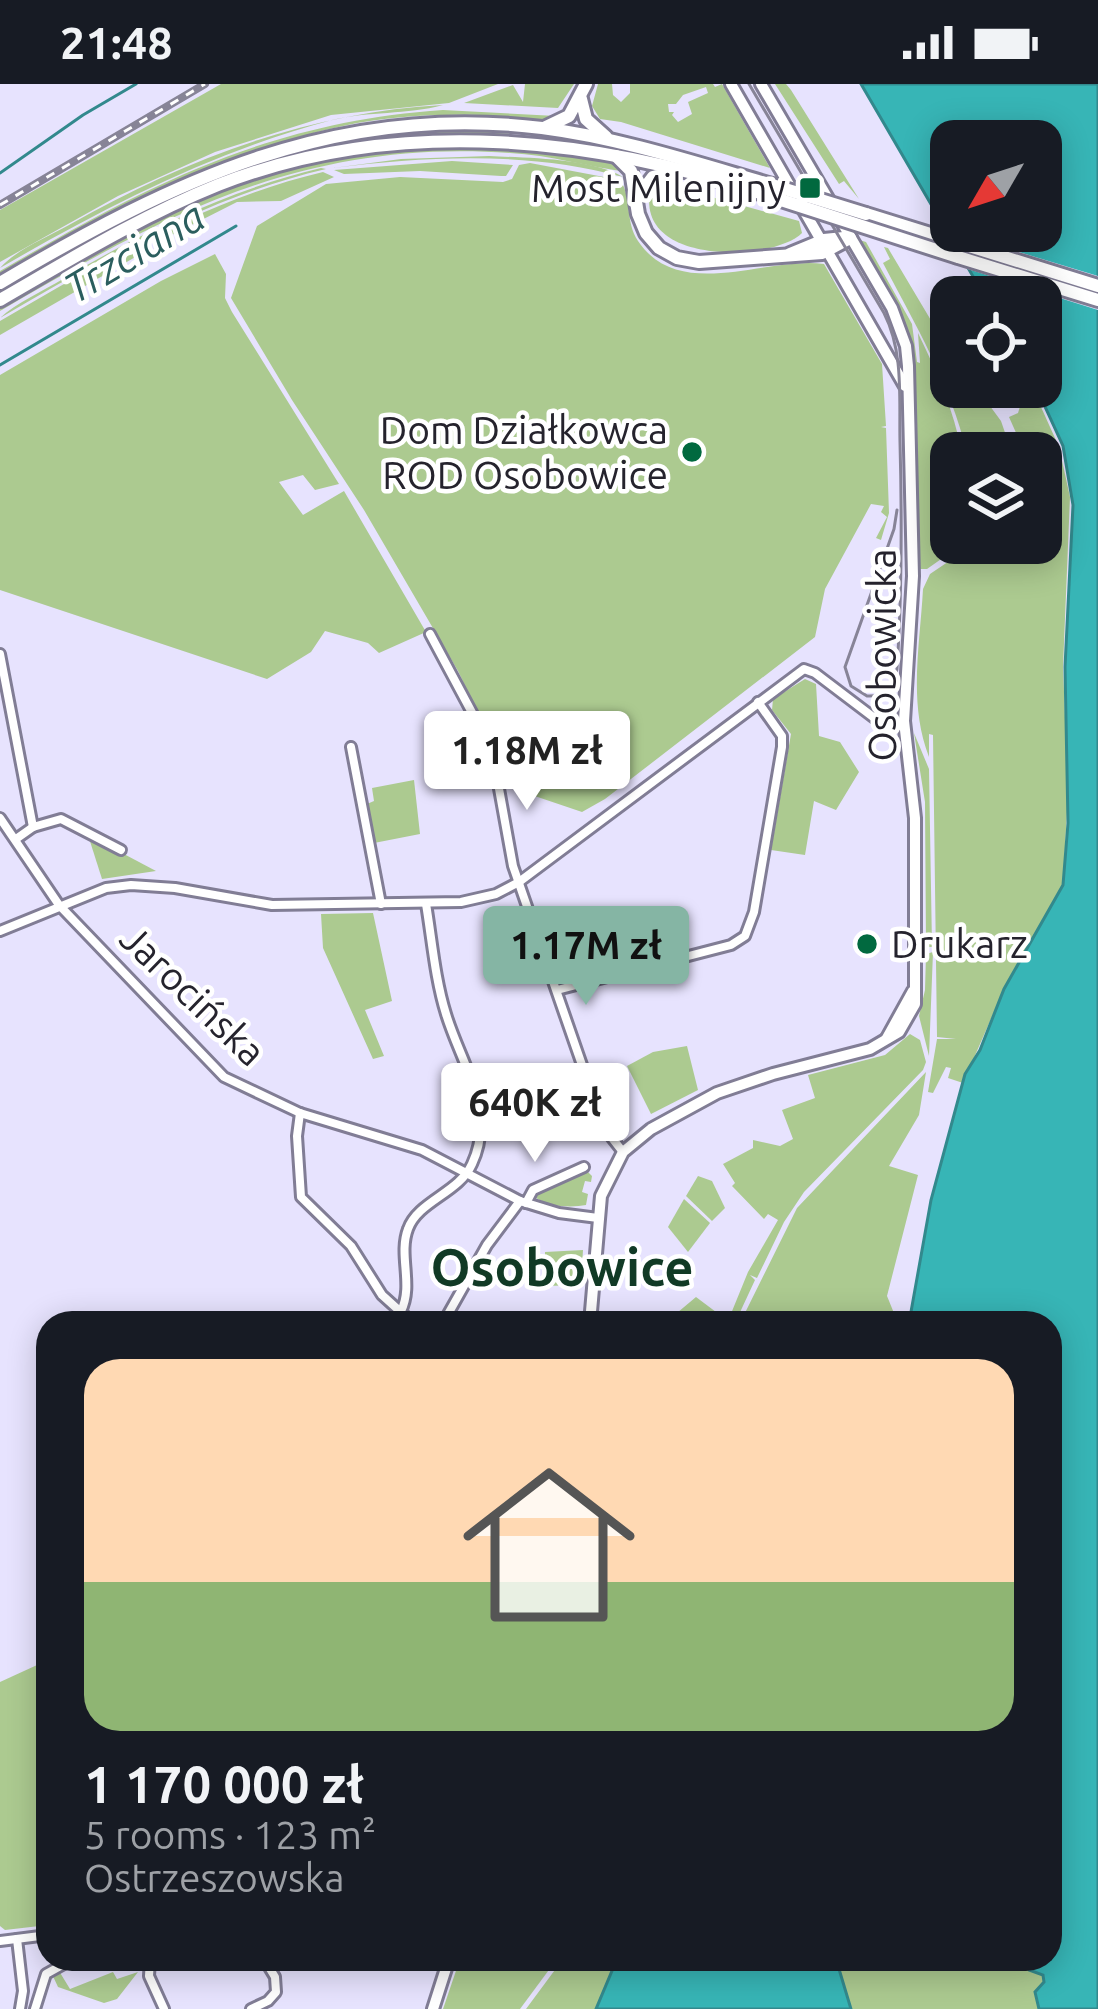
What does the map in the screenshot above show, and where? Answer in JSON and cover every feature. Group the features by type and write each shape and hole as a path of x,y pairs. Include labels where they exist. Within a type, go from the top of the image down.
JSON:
{"main road":[{"path":"542,128 566,119 586,84"},
{"path":"581,99 586,119 609,140"},
{"path":"0,283 149,200 210,172 295,144 402,125 453,123 542,128 609,140 1098,286"},
{"path":"0,300 173,205 243,176 320,154 386,145 505,141 615,155 684,172 1098,300"},
{"path":"615,155 631,171 646,232 659,248 677,258 699,262 788,254 850,238"},
{"path":"637,198 652,177 684,172"}],"street":[{"name":"Osobowicka","path":"731,84 909,395"},
{"name":"Osobowicka","path":"623,1152 644,1133 717,1093 773,1073 858,1054 906,1023 915,1004 915,818 904,727 913,576 906,346 900,327 760,84"},
{"path":"430,634 492,750 519,882 596,1103 623,1152 604,1183 591,1311"},
{"path":"0,655 33,827"},
{"path":"0,931 114,886 176,883 257,904 473,901 519,882 804,669 877,720 904,727"},
{"path":"557,990 731,945 745,936 754,912 782,747 782,736 758,702"},
{"path":"351,747 381,904"},
{"name":"Jarocińska","path":"0,818 59,904 224,1077 300,1113 410,1145 523,1202 598,1218"},
{"path":"16,839 33,827 61,819 121,850"},
{"path":"401,1311 407,1277 406,1231 416,1216 467,1174 483,1117 446,1014 426,904"},
{"path":"300,1113 301,1197 350,1246 382,1294 401,1311"},
{"path":"450,1311 487,1245 533,1190 584,1167"},
{"path":"0,1941 36,1937"},
{"path":"17,1939 23,1991 20,2009"},
{"path":"35,2009 46,1974 51,1971"},
{"path":"150,1971 164,2009"},
{"path":"250,2009 268,2001 278,1988 270,1971"},
{"path":"433,2009 445,1971"}],"shaded area":[{"path":"221,84 498,84 449,103 331,115 215,152 118,196 0,262 0,210"},
{"path":"525,84 574,84 558,108 464,103 513,85 523,102"},
{"path":"598,84 612,84 613,95 621,102 630,93 630,84 722,84 770,168 600,119 592,106","holes":["706,87 708,93 688,102 692,114 678,122 674,112 669,112 668,104 676,104 683,95"]},
{"path":"775,84 786,84 791,90 859,199 844,181 839,184"},
{"path":"861,84 1098,84 1098,2009 1039,2009 1035,1992 1044,1982 1043,1975 1032,1971 1062,1971 1062,1311 911,1311 931,1200 965,1074 980,1050 1004,989 1063,885 1068,823 1065,667 1073,505 1062,432 1057,432 1046,408 1062,408 1062,276 973,276 959,252 1062,252 1062,120 930,120 930,203"},
{"path":"443,105 416,110 347,117 393,109"},
{"path":"443,110 556,116 569,111 559,116 537,120 463,115 394,118 297,138 166,188 0,277 0,271 107,211 211,163 321,128"},
{"path":"327,122 245,148 161,183 0,268 32,244 158,179 249,143"},
{"path":"465,130 520,133 392,138 267,163 0,294 0,289 108,227 221,174 341,142"},
{"path":"432,149 563,152 611,163 627,172 525,154 437,152 368,158 304,171 182,214 0,311 0,306 115,239 236,182 321,159"},
{"path":"489,156 576,163 623,177 552,163 479,158 333,168 401,159"},
{"path":"452,161 513,165 506,176 420,171 344,174 334,170"},
{"path":"519,165 620,180 638,241 676,270 725,273 824,264 882,364 886,426 881,427 886,428 889,513 881,540 876,538 887,517 881,512 884,506 871,504 825,589 815,637 582,812 511,788 458,671 231,298 257,226 326,184 400,177 503,182 512,179"},
{"path":"326,169 198,212 0,318 30,297 156,229 220,200"},
{"path":"323,172 334,177 281,201 237,202 174,234 164,238 159,234 148,240 151,248 0,335 0,321 156,234 237,199"},
{"path":"657,185 799,221 802,233 765,249 739,252 685,245 664,234 652,216 650,192"},
{"path":"856,239 866,242 912,324 917,362 918,333 930,360 930,408 949,408 957,432 930,432 930,564 934,564 927,569 918,569 916,418 907,330"},
{"path":"884,247 930,319 930,353 883,263 890,259"},
{"path":"215,254 226,274 225,298 232,312 339,484 315,490 303,475 279,482 303,515 344,491 426,632 379,653 368,643 325,631 311,652 267,679 0,590 0,375"},
{"path":"953,408 991,408 1005,432 961,432"},
{"path":"1020,408 1041,408 1052,432 1016,432 1009,417"},
{"path":"1062,461 1070,497 1063,667 1068,792 1063,885 1004,989 963,1083 948,1078 951,1068 946,1067 933,1093 928,1092 937,1039 956,1039 937,1037 933,735 929,734 929,757 917,695 923,589 930,574 945,564 1062,564"},
{"path":"805,679 816,684 819,736 840,742 859,772 836,810 814,801 805,855 771,850 791,734 772,710 773,699"},
{"path":"914,733 929,769 932,947 926,947 925,802"},
{"path":"414,780 420,834 374,843 367,804 374,801 372,788"},
{"path":"88,835 156,871 102,879"},
{"path":"373,913 392,1001 365,1010 384,1056 373,1059 323,948 321,914"},
{"path":"933,952 929,1056 919,1016 926,954"},
{"path":"910,1034 920,1040 926,1062 804,1192 757,1278 750,1275 755,1280 741,1311 732,1311 748,1272 778,1220 768,1214 764,1219 732,1186 735,1183 723,1164 753,1148 753,1140 780,1146 793,1139 782,1110 815,1098 808,1075 885,1055"},
{"path":"687,1046 698,1090 651,1114 627,1066 653,1052"},
{"path":"926,1072 919,1115 889,1166 918,1175 887,1296 893,1311 746,1311 797,1208"},
{"path":"586,1170 592,1176 582,1192 588,1194 586,1205 559,1206 534,1196"},
{"path":"698,1176 712,1181 725,1208 712,1221 686,1196"},
{"path":"684,1199 710,1223 688,1252 668,1227"},
{"path":"583,1250 581,1285 545,1286 545,1252"},
{"path":"696,1297 715,1311 679,1311"},
{"path":"36,1666 36,1926 5,1930 0,1926 0,1682"},
{"path":"59,1971 70,1989 113,1972 117,1979 138,1972 117,1999 104,2003 58,1987 52,1974"},
{"path":"456,1971 548,1971 520,2009 443,2009"},
{"path":"554,1971 612,1971 596,2009 526,2009"},
{"path":"612,1971 840,1971 851,2009 596,2009"},
{"path":"840,1971 1032,1971 1042,1974 1044,1982 1035,1992 1039,2009 851,2009"}],"pier":[{"path":"951,252 1019,252 1098,276 1098,310 1062,299 1062,276 990,276 958,266"}],"waterway":[{"path":"0,173 136,84"},
{"name":"Trzciana","path":"0,365 236,226"}],"tram line":[{"path":"749,84 884,313 895,344 901,499 897,669 888,690 867,696 851,686 845,667 897,510"}],"railway":[{"path":"0,205 205,84"}],"place":[{"name":"Most Milenijny","path":"810,188"},
{"name":"Dom Działkowca ROD Osobowice","path":"692,452"},
{"name":"Drukarz","path":"867,944"}],"district":[{"name":"Osobowice","path":"562,1268"}]}
